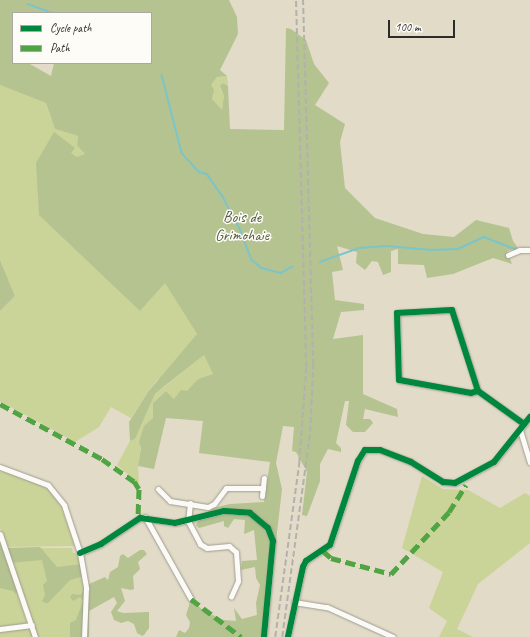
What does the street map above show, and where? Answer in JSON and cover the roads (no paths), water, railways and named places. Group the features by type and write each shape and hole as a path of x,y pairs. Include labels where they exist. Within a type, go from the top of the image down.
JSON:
{"street":[{"path":"508,254 515,251 530,250"},
{"path":"478,391 471,393 399,380 397,313 450,309 454,312 478,391 524,424"},
{"path":"288,637 294,602 306,561 327,549 333,540 358,461 365,450 374,448 399,457 420,466 443,482 455,483 494,462 530,417"},
{"path":"520,430 530,463"},
{"path":"0,467 41,481 56,492 64,505 80,553 87,602 84,637"},
{"path":"262,496 264,478"},
{"path":"158,489 165,498 208,507 214,504 226,488 263,488"},
{"path":"190,503 188,520 202,546 228,546 236,552 238,582 231,597"},
{"path":"80,553 97,547 138,518 145,517 170,522 188,520 237,510 257,517 268,528 273,548 264,637"},
{"path":"145,517 190,599"},
{"path":"0,534 35,637"},
{"path":"294,602 327,607 393,637"},
{"path":"0,629 32,625"}],"waterway":[{"path":"28,4 50,12"},
{"path":"162,75 182,153 199,172 207,174 223,197 240,229 252,260 262,268 281,273 292,267"},
{"path":"320,262 359,248 387,246 432,250 458,249 484,237 516,249"}],"railway":[{"path":"275,637 299,463 306,367 296,0"},
{"path":"282,637 310,432 313,365 303,0"}],"park label":[{"name":"Bois de Grimohaie","path":"242,226"}]}
